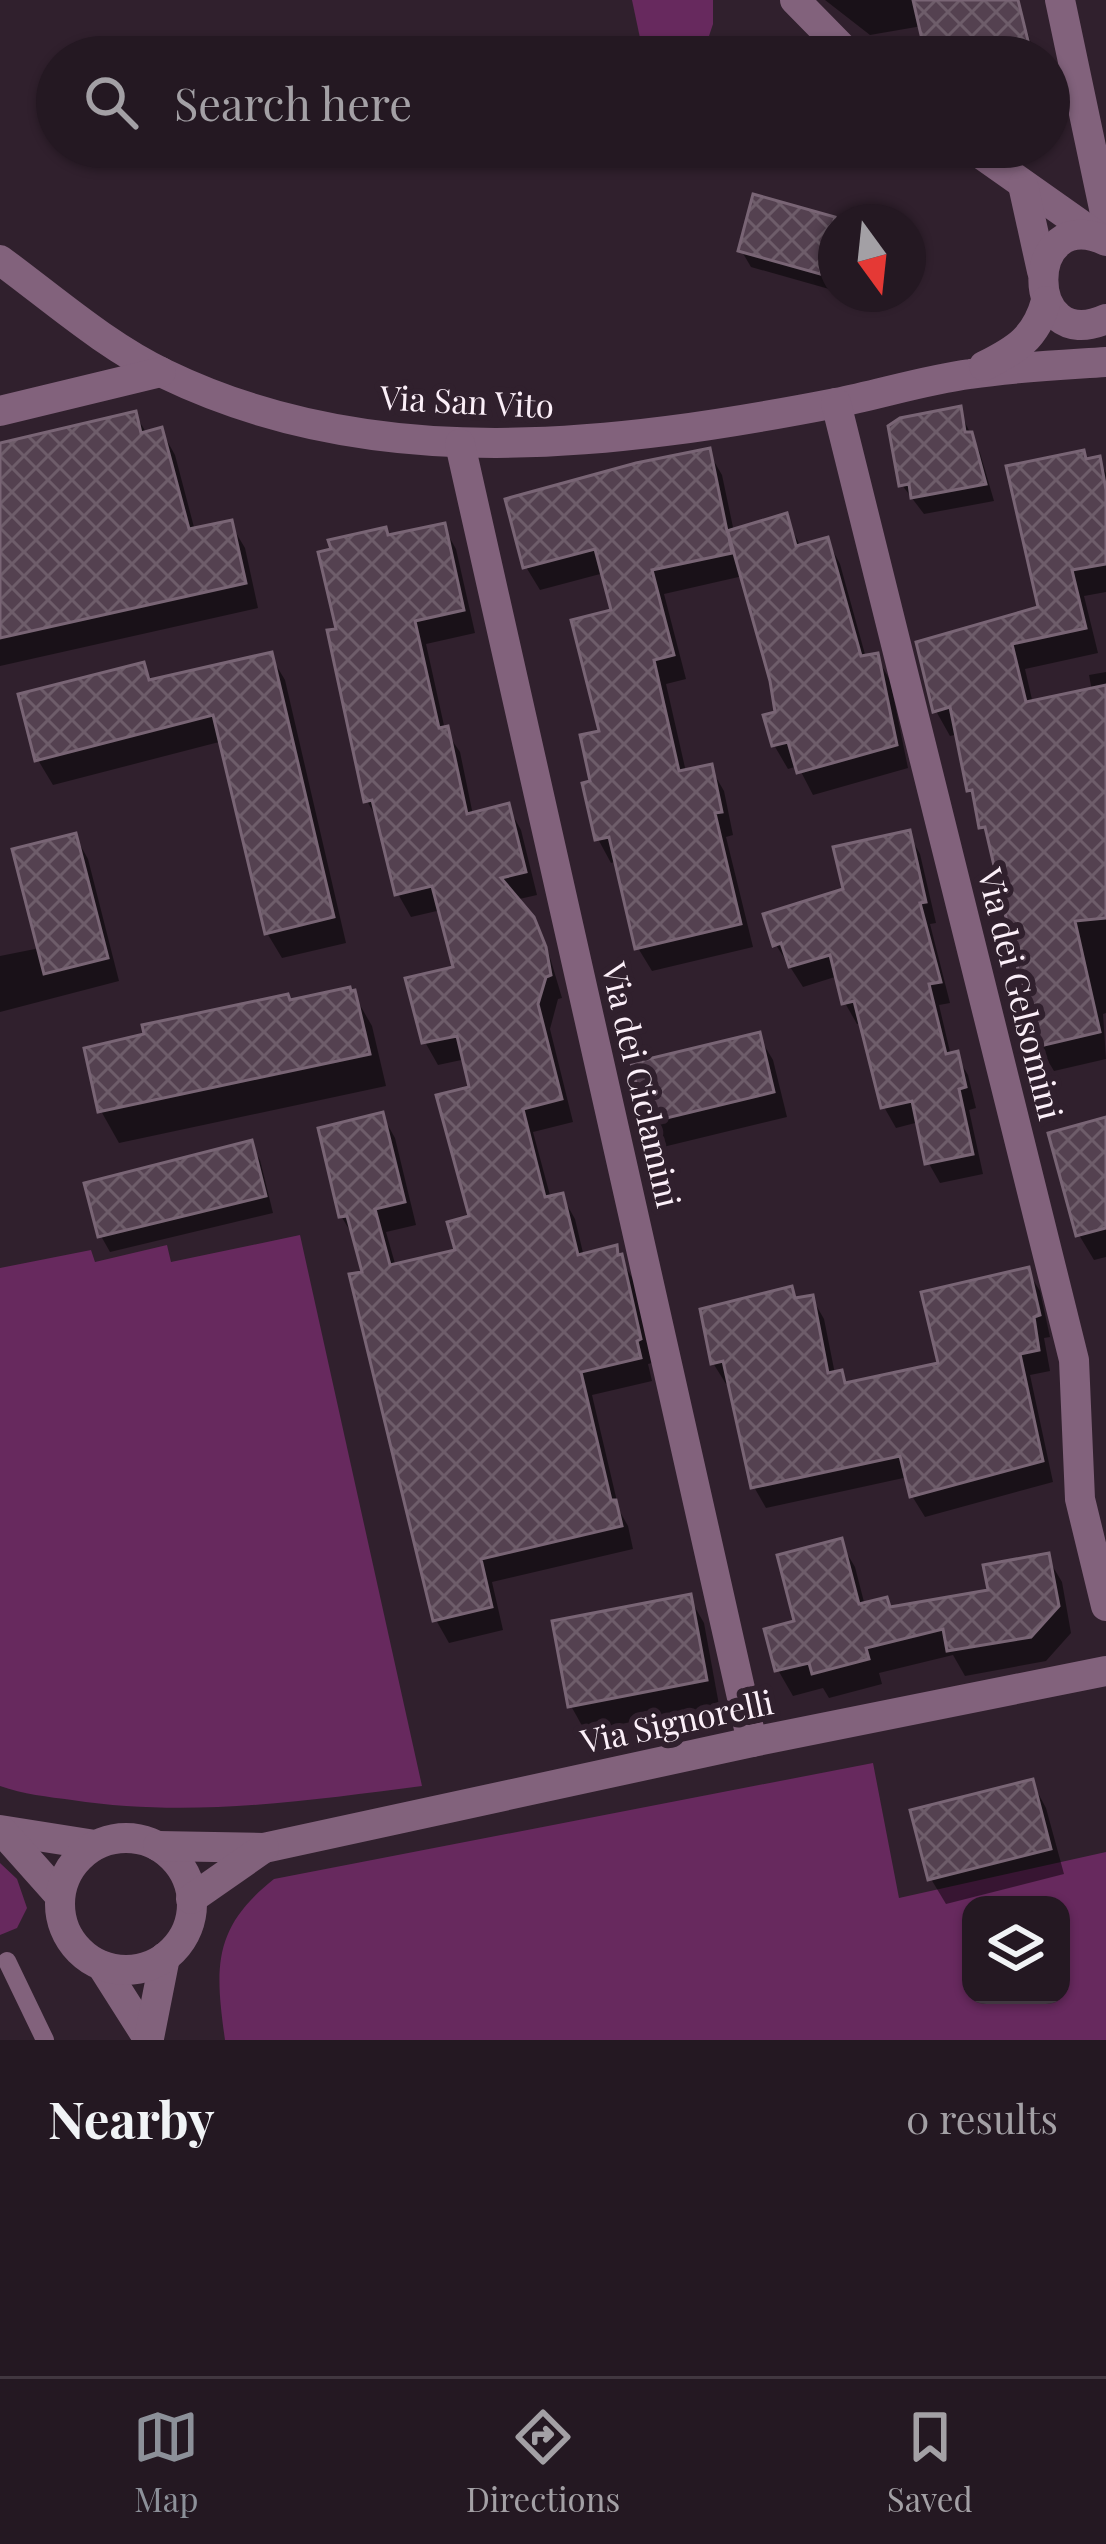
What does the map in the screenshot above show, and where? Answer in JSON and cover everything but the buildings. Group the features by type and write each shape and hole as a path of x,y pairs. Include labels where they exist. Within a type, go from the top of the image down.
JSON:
{"street":[{"path":"795,0 830,36"},
{"path":"1060,0 1067,36"},
{"path":"1070,54 1103,232"},
{"path":"1000,168 1103,232"},
{"path":"1023,185 1084,322"},
{"path":"1084,322 1047,256 1069,238 1103,232"},
{"name":"Via San Vito","path":"0,260 161,372 279,418 460,444 595,440 836,403 969,374 1062,365 1084,322"},
{"name":"Via San Vito","path":"969,374 1023,345 1040,325 1084,322"},
{"path":"0,411 161,372"},
{"name":"Via dei Gelsomini","path":"836,403 1074,1360 1080,1498 1106,1606"},
{"name":"Via dei Ciclamini","path":"460,444 752,1742"},
{"name":"Via Signorelli","path":"158,1846 264,1848 1106,1671"},
{"path":"2,1831 95,1845"},
{"path":"2,1831 59,1896"},
{"path":"116,1838 137,1838 158,1846 175,1859 186,1878 190,1920 181,1940 165,1957 146,1966 124,1970 102,1966 83,1955 69,1938 59,1896 65,1876 95,1845 116,1838"},
{"name":"Via Signorelli","path":"191,1899 264,1848"},
{"path":"149,2039 165,1957"},
{"path":"102,1966 149,2039"}],"lane":[{"path":"7,1961 45,2040"}],"shaded area":[{"path":"632,0 713,0 709,36 640,36"},
{"path":"300,1235 422,1786 247,1805 160,1808 54,1798 0,1786 0,1268 91,1250 95,1262 167,1245 171,1262"},
{"path":"873,1763 899,1898 1106,1852 1106,2040 225,2040 222,1951 239,1915 274,1879"},
{"path":"0,1863 17,1879 27,1908 17,1928 0,1935"}]}
